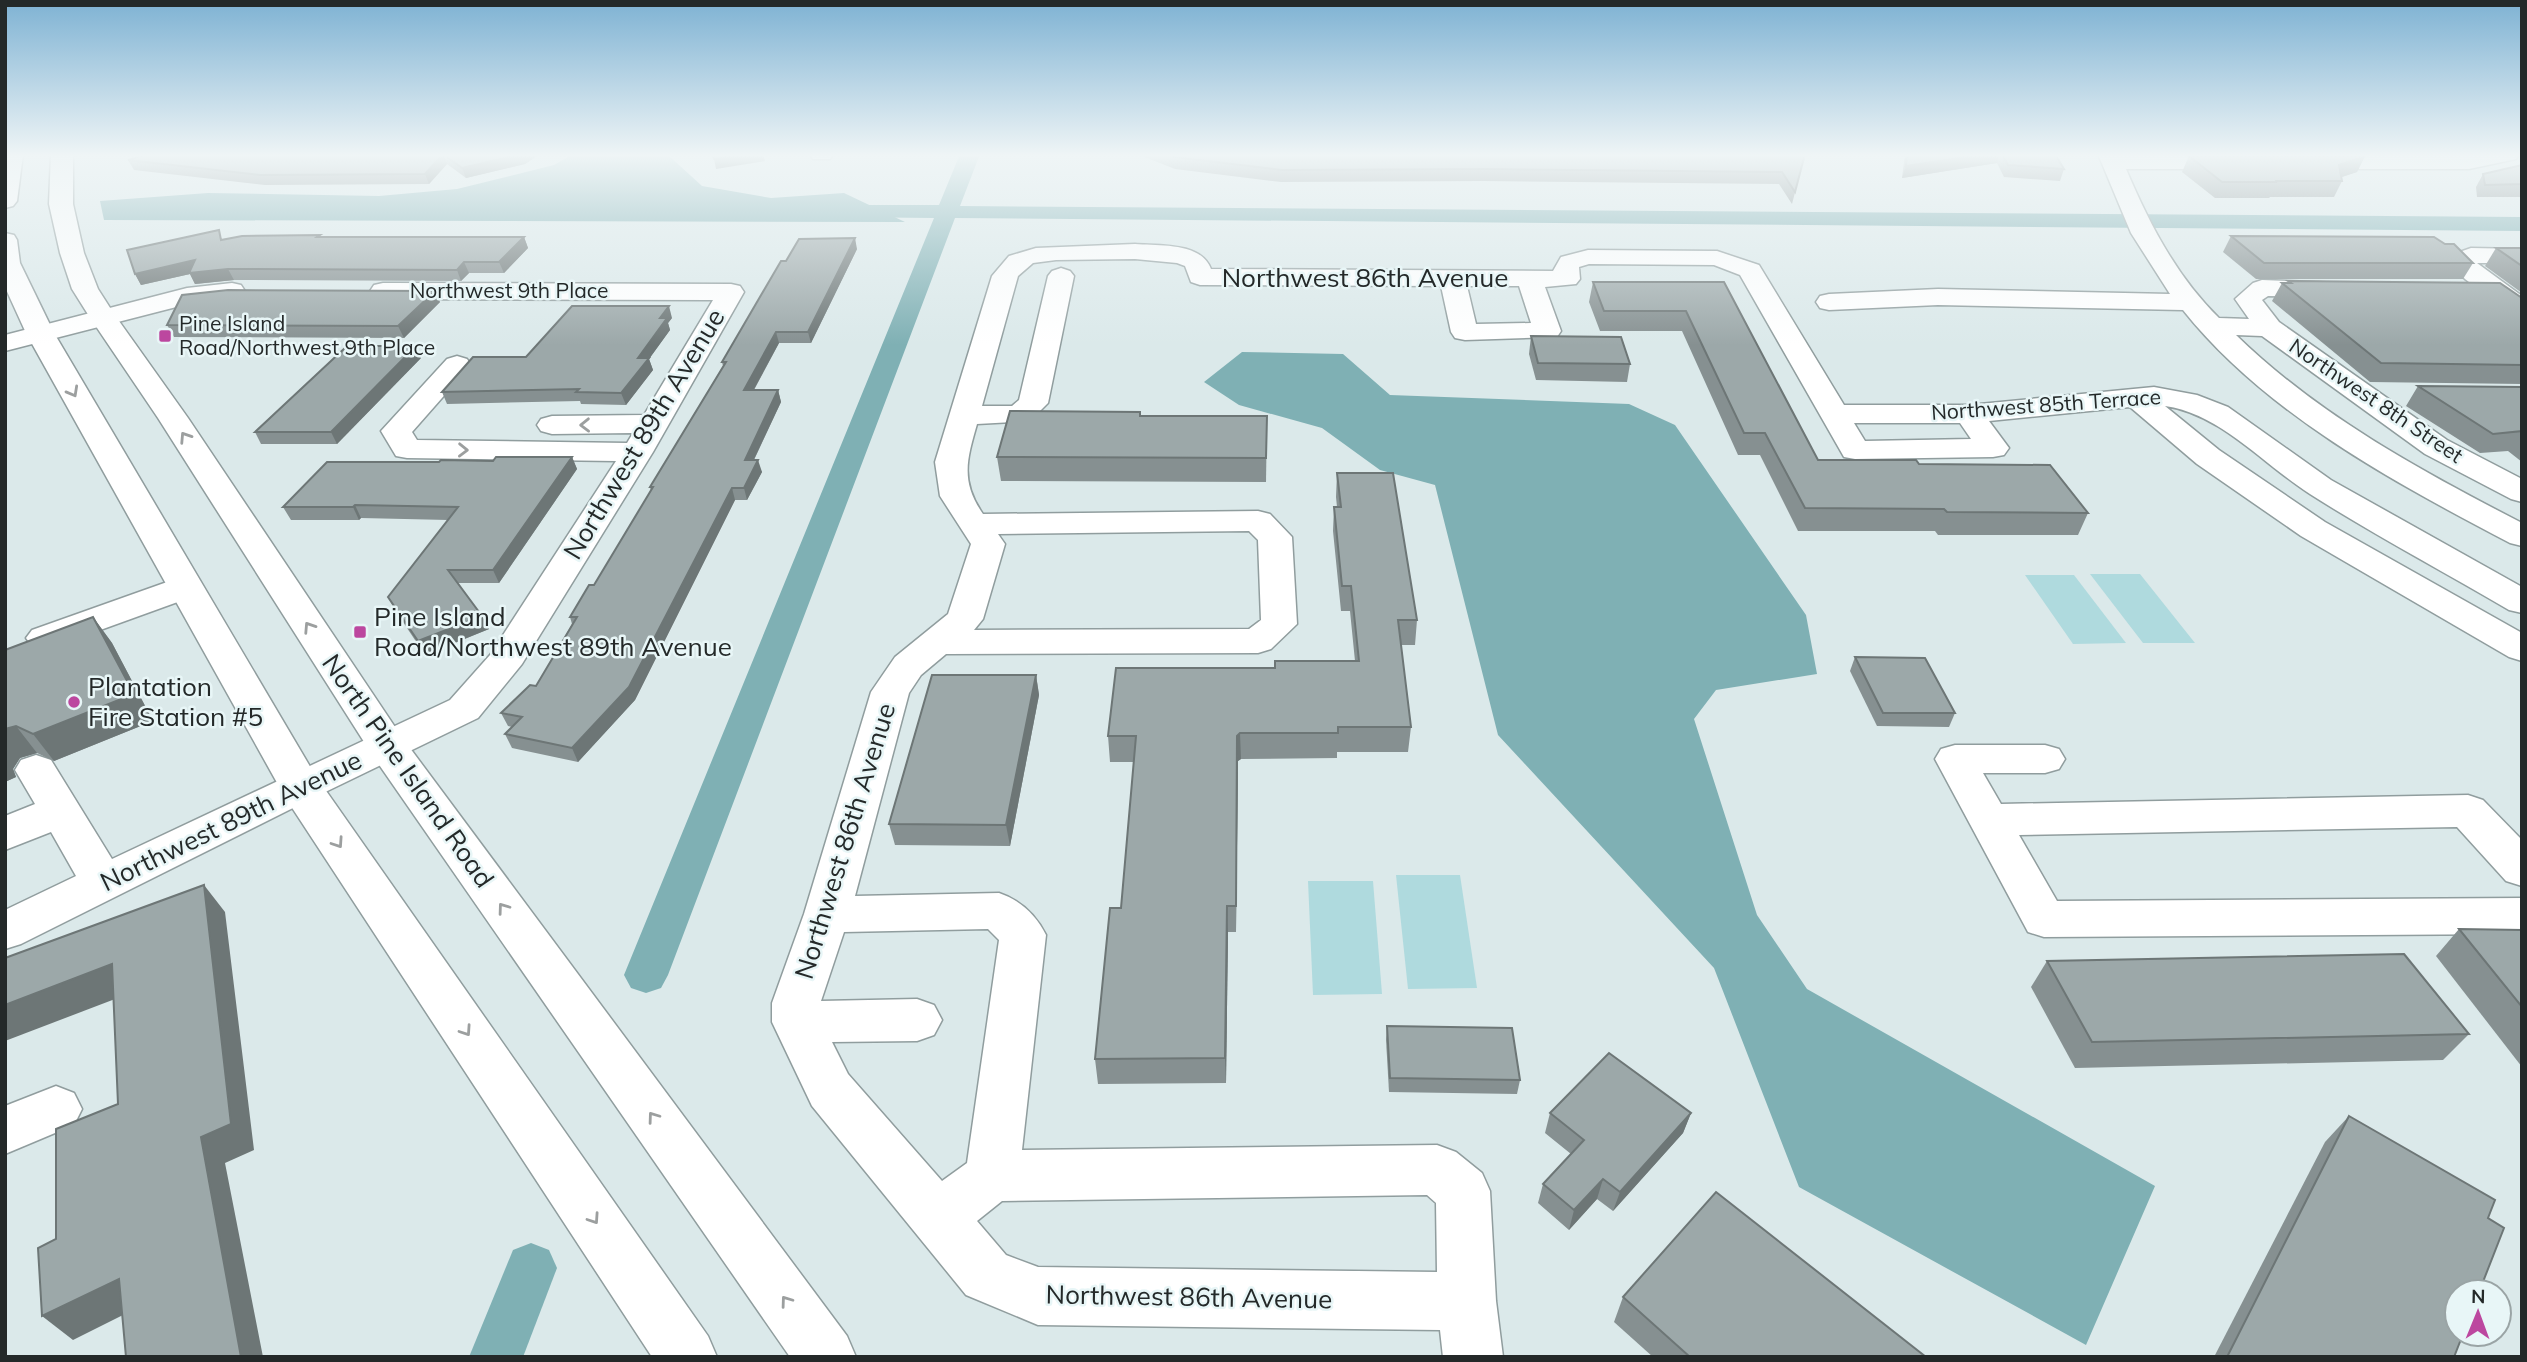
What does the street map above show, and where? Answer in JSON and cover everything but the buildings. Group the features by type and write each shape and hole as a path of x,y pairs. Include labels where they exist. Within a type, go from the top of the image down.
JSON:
{"street":[{"name":"North Pine Island Road","path":"64,218 72,253 85,289 173,418 387,746 826,1357"},
{"path":"2135,218 2151,248 2189,302 2245,358 2338,429 2408,473 2522,536"},
{"path":"5,240 7,263 40,332 300,786 687,1357"},
{"name":"Northwest 86th Avenue","path":"1470,1329 1038,1296 986,1275 830,1090 797,1022 796,1003 827,914 890,692 908,666 965,620 988,544 956,500 950,480 951,462 1005,276 1013,265 1022,258 1054,252 1173,254 1193,259 1199,267 1200,276 1548,279"},
{"path":"2522,256 2471,255 2460,260 2494,290 2522,309"},
{"path":"1452,279 1465,332 1547,331 1548,279 1570,262 1588,257 1717,258 1731,261 1750,270 1855,450 1993,449 1969,414"},
{"path":"965,415 1019,415 1033,403 1075,276 1005,276"},
{"path":"1144,276 1200,276"},
{"path":"2269,328 2248,299 2262,288 2358,289"},
{"path":"2453,290 2494,290"},
{"path":"5,343 187,296 261,291"},
{"name":"Northwest 9th Place","path":"356,291 731,292"},
{"name":"Northwest 89th Avenue","path":"5,931 464,709 495,673 645,438 731,292"},
{"path":"1829,302 1938,297 2189,302"},
{"path":"2211,326 2269,328"},
{"name":"Northwest 8th Street","path":"2269,328 2436,447 2522,492"},
{"path":"457,365 396,431 407,449 645,438"},
{"path":"2363,394 2403,394"},
{"name":"Northwest 85th Terrace","path":"1834,414 1969,414 2154,396 2202,405 2320,487 2522,603"},
{"path":"2137,398 2208,457 2313,529 2522,649"},
{"path":"939,642 1258,641 1279,624 1275,537 1258,521 973,524"},
{"path":"10,651 184,587"},
{"path":"2045,759 1955,760 2044,919 2522,916"},
{"path":"36,770 103,883"},
{"path":"5,834 60,811"},
{"path":"1987,820 2468,811 2522,869"},
{"path":"827,914 999,911 1023,935 992,1175"},
{"path":"797,1022 917,1020"},
{"path":"5,1130 56,1109"},
{"path":"938,1218 992,1175 1437,1170 1463,1191 1470,1329"}],"shaded area":[{"path":"103,218 896,218 905,222 104,220"},
{"path":"1242,352 1343,354 1390,395 1629,404 1675,425 1806,615 1817,674 1716,690 1694,719 1757,915 1807,989 2155,1186 2086,1345 1799,1187 1714,968 1498,735 1435,485 1380,470 1322,428 1239,405 1204,382"},
{"path":"2090,574 2140,574 2195,643 2143,643"},
{"path":"2025,575 2074,575 2126,643 2073,644"},
{"path":"1396,875 1460,875 1477,988 1408,989"},
{"path":"1308,881 1373,881 1382,994 1313,995"}],"waterway":[{"path":"646,975 945,218"},
{"path":"1686,218 2522,224"},
{"path":"496,1357 531,1268"}],"place":[{"name":"Pine Island Road/Northwest 9th Place","path":"165,336"},
{"name":"Pine Island Road/Northwest 89th Avenue","path":"360,632"},
{"name":"Plantation Fire Station #5","path":"74,702"}]}
